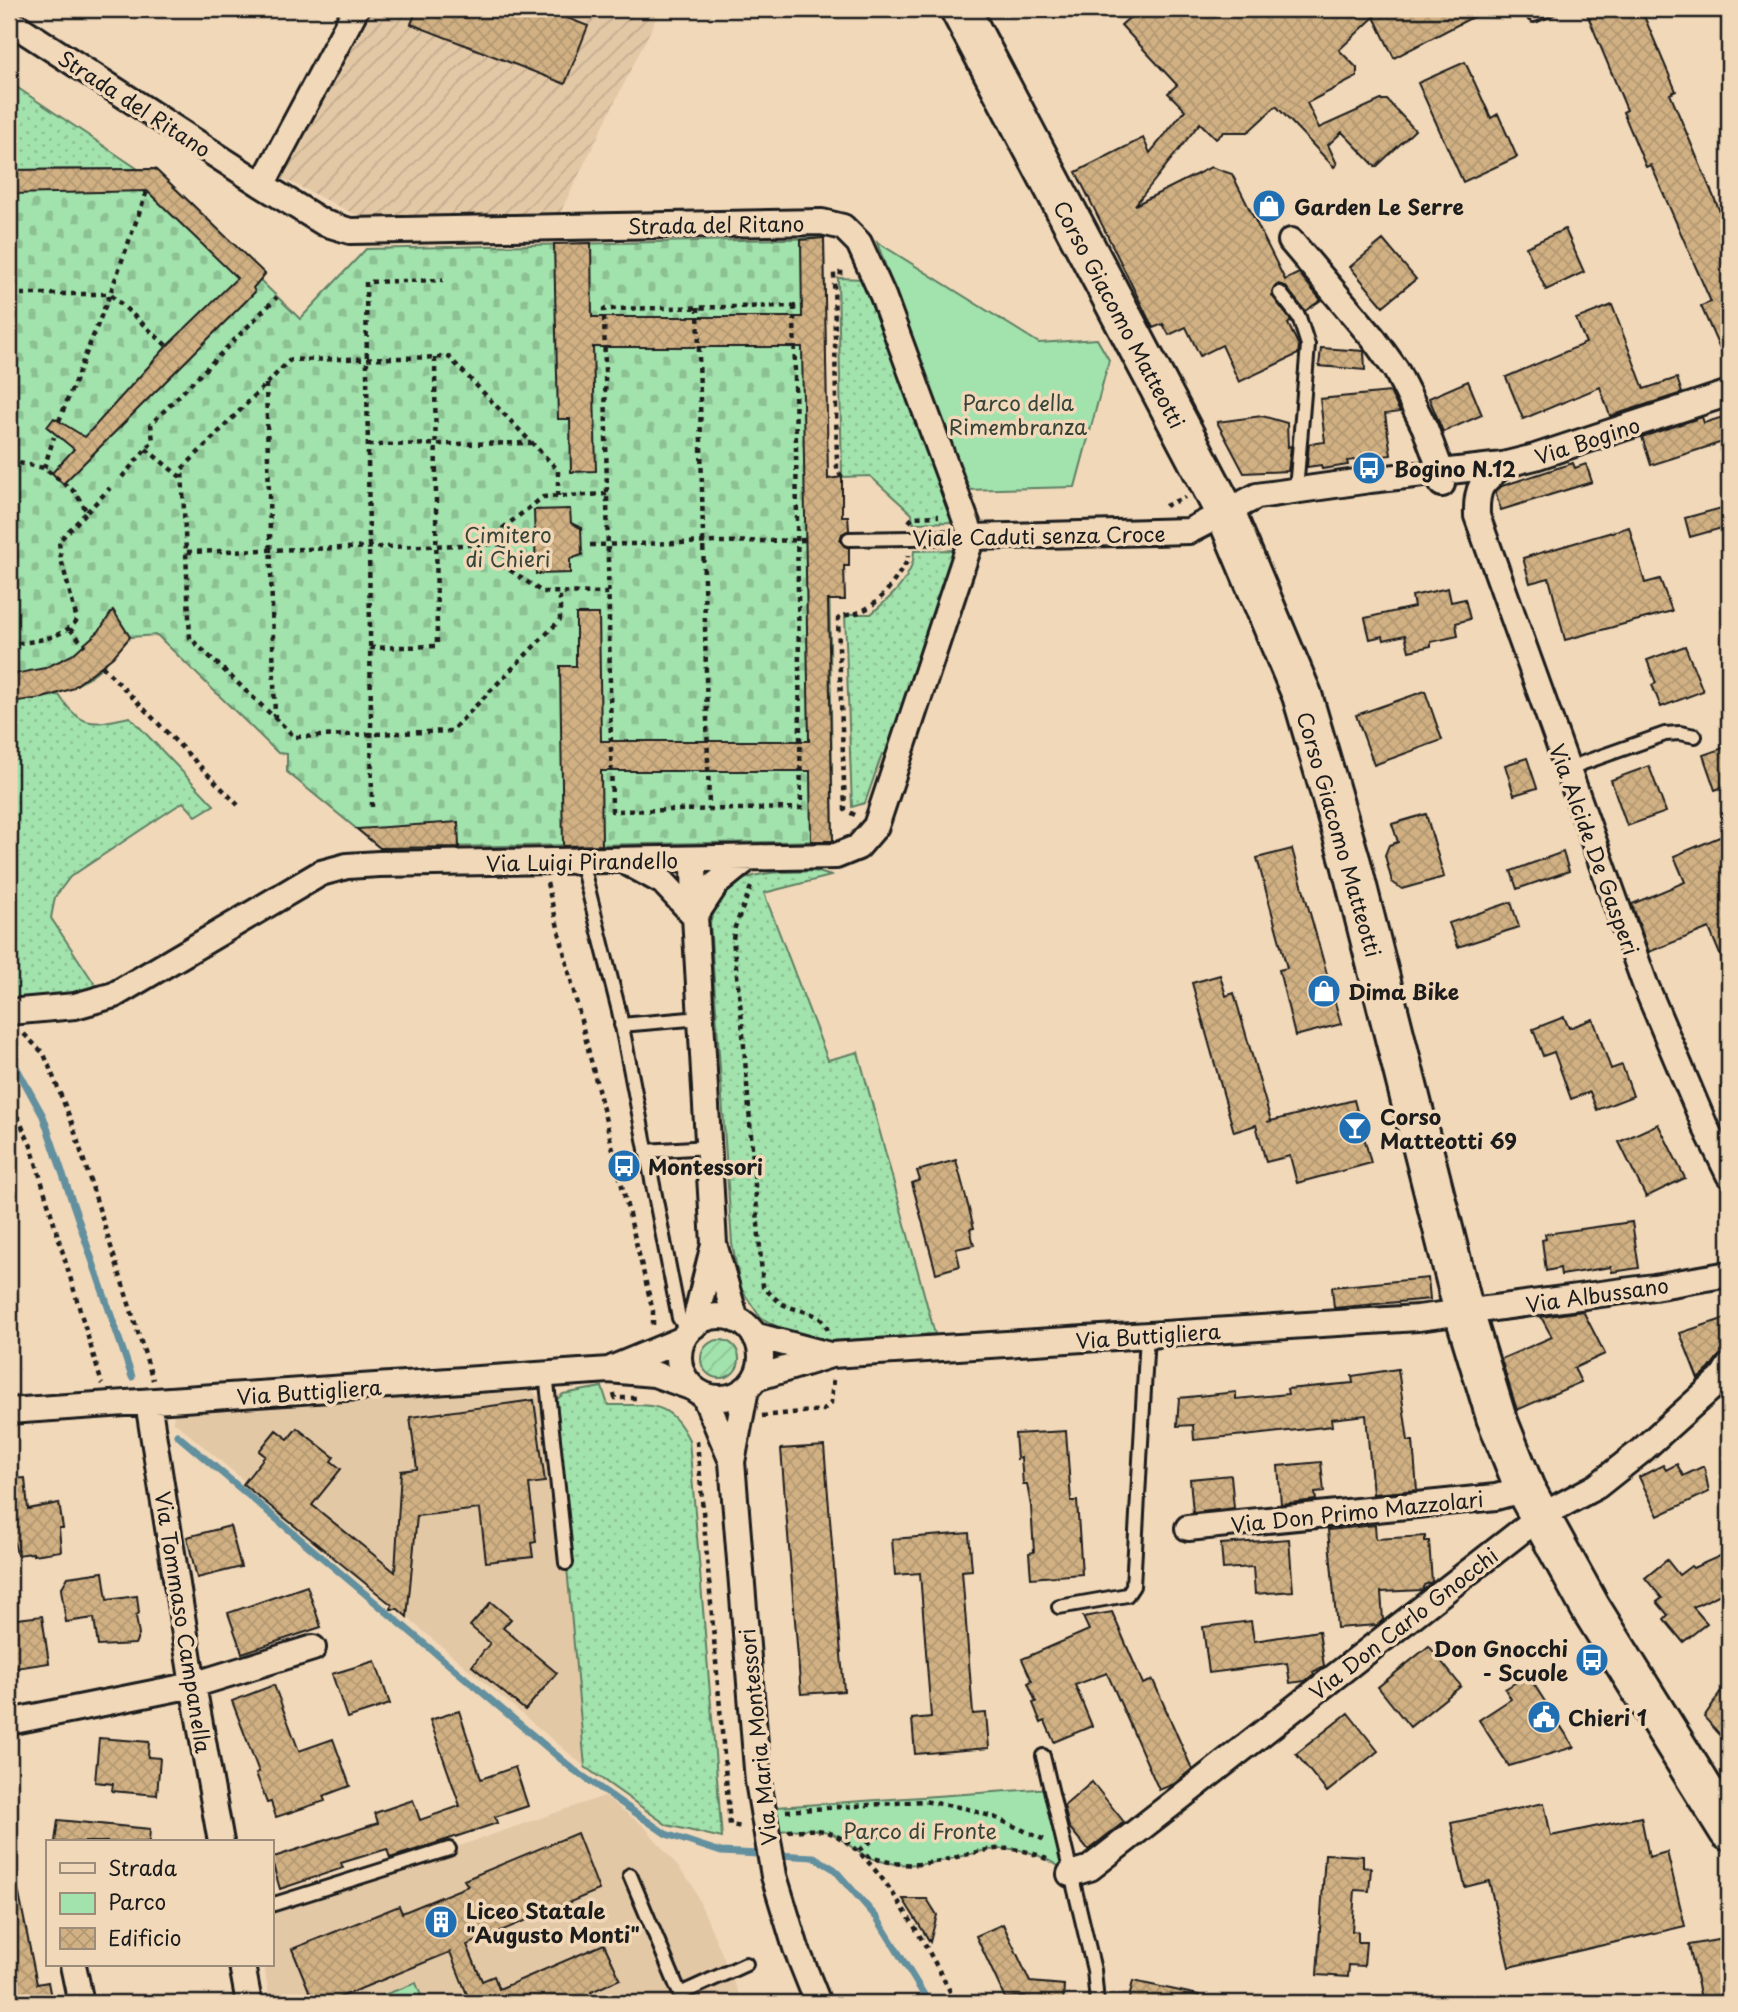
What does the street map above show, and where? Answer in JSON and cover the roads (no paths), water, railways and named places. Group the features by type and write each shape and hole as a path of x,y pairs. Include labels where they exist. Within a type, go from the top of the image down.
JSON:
{"main road":[{"name":"Corso Giacomo Matteotti","path":"960,9 1225,512 1305,708 1351,863 1464,1312 1496,1417 1532,1503 1590,1607 1729,1831"}],"street":[{"path":"262,185 356,9"},
{"name":"Strada del Ritano","path":"9,21 262,185 324,223 350,231 821,222 843,227 859,243 873,273 972,537"},
{"path":"1291,241 1373,338 1396,370 1425,428 1441,477"},
{"name":"Via Bogino","path":"1441,477 1535,457 1729,393"},
{"name":"Via Alcide De Gasperi","path":"1477,516 1476,496 1482,482 1503,465"},
{"name":"Via Alcide De Gasperi","path":"1296,490 1402,477 1441,477 1463,496 1477,516 1645,984 1705,1126 1729,1175"},
{"path":"1225,512 1257,496 1296,490"},
{"name":"Viale Caduti senza Croce","path":"972,537 1189,531 1225,512"},
{"name":"Via Luigi Pirandello","path":"13,1020 114,995 321,873 347,866 836,856 858,847 876,826 972,537"},
{"path":"695,916 716,884 748,858"},
{"path":"622,860 663,882 695,916"},
{"path":"694,860 714,1244 745,1328 761,1356 751,1383 726,1398 715,1398 698,1391 684,1378 680,1365 680,1352 714,1244"},
{"name":"Via Albussano","path":"1464,1312 1654,1287 1729,1274"},
{"name":"Via Buttigliera","path":"751,1383 831,1357 1418,1318 1464,1312"},
{"path":"688,1333 714,1317 745,1328"},
{"name":"Via Buttigliera","path":"745,1328 831,1357"},
{"name":"Via Buttigliera","path":"610,1377 688,1333"},
{"name":"Via Don Carlo Gnocchi","path":"1069,1869 1090,1868 1532,1503 1597,1486 1641,1451 1721,1379 1729,1366"},
{"name":"Via Buttigliera","path":"9,1411 546,1373 610,1377 654,1374 698,1391"},
{"name":"Via Maria Montessori","path":"751,1383 732,1462 752,1727 764,1831 796,1948 818,2003"},
{"name":"Via Maria Montessori","path":"698,1391 732,1462"},
{"name":"Via Tommaso Campanella","path":"154,1402 192,1685 220,1840"},
{"name":"Via Don Primo Mazzolari","path":"1188,1528 1496,1497 1532,1503"},
{"path":"9,1722 192,1685 313,1648"},
{"path":"73,1966 81,2003"},
{"path":"242,1966 249,2003"}],"lane":[{"path":"1534,15 1549,9"},
{"path":"1280,293 1299,317 1308,345 1296,490"},
{"name":"Viale Caduti senza Croce","path":"849,539 972,537"},
{"path":"1566,769 1665,734 1695,736"},
{"path":"581,861 621,1025 679,1318 688,1333"},
{"path":"621,1025 701,1018"},
{"path":"646,1151 708,1147"},
{"path":"1059,1607 1127,1595 1133,1586 1147,1335"},
{"path":"546,1373 566,1563"},
{"path":"1043,1756 1094,1970 1097,2003"},
{"path":"273,1904 449,1849"},
{"path":"630,1875 682,1998 746,1964"}],"waterway":[{"path":"9,1054 43,1116 132,1377"},
{"path":"177,1435 574,1770 666,1834 721,1852 814,1857 834,1869 877,1918 929,2003"}],"place":[{"name":"Garden Le Serre","path":"1269,206"},
{"name":"Bogino N.12","path":"1369,468"},
{"name":"Dima Bike","path":"1324,991"},
{"name":"Corso Matteotti 69","path":"1355,1128"},
{"name":"Montessori","path":"624,1166"},
{"name":"Don Gnocchi - Scuole","path":"1592,1660"},
{"name":"Chieri 1","path":"1544,1717"},
{"name":"Liceo Statale \"Augusto Monti\"","path":"441,1922"}],"park label":[{"name":"Parco della Rimembranza","path":"1018,414"},
{"name":"Cimitero di Chieri","path":"508,546"},
{"name":"Parco di Fronte","path":"920,1830"}]}
